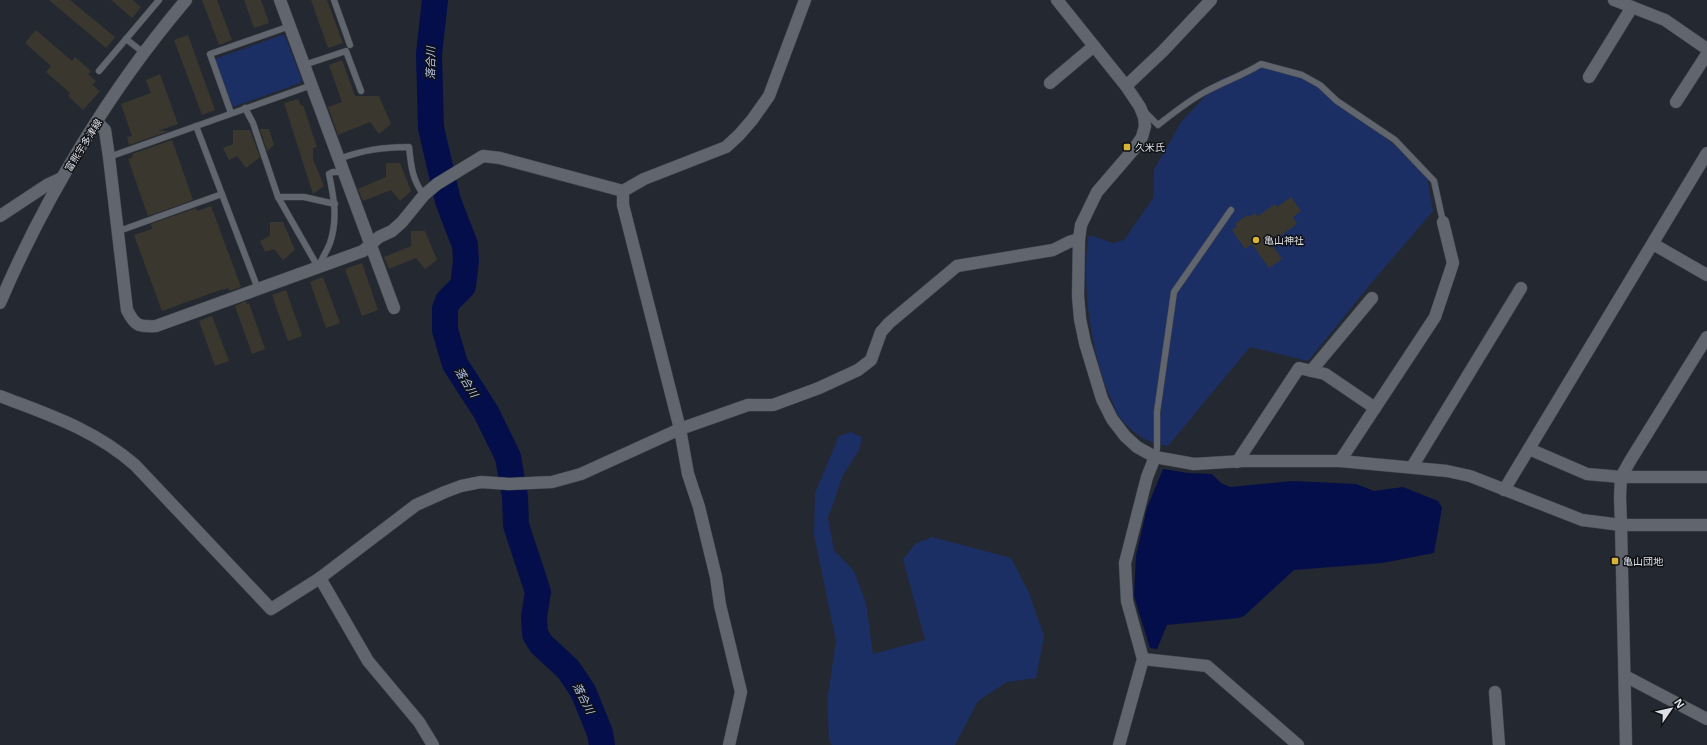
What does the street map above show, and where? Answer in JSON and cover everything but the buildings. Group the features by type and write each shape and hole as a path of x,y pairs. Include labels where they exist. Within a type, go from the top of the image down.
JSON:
{"street":[{"name":"富熊宇多津線","path":"0,304 25,250 62,178 97,122 144,53 186,0"},
{"path":"280,0 394,308"},
{"path":"97,122 105,130 119,231 127,310 132,322 142,327 156,326 363,251 379,237 392,231 402,222 424,195 437,184 483,156 500,158 623,191 644,179 726,148 752,120 769,96 805,0"},
{"path":"1057,0 1126,86 1140,106 1144,126 1142,138 1134,150 1097,192 1081,225 1079,239 1078,296 1080,319 1085,343 1102,399 1112,419 1125,436 1137,447 1155,457 1194,464 1340,461 1447,471 1470,476 1582,520 1621,525 1707,525"},
{"path":"1126,86 1163,51 1211,0"},
{"path":"1614,0 1665,20 1707,49"},
{"path":"1589,77 1632,7"},
{"path":"1050,83 1094,46"},
{"path":"1676,102 1707,54"},
{"path":"1504,490 1707,153"},
{"path":"0,216 47,185 62,178"},
{"path":"623,191 623,205 680,429 688,474 699,507 716,577 720,605 741,692 729,745"},
{"path":"1340,461 1436,317 1453,263 1443,222"},
{"path":"0,396 84,430 117,449 135,464 271,609 320,578 416,505 426,500 461,486 481,482 552,482 581,474 680,429 748,405 773,404 819,388 858,370 871,360 881,332 889,323 957,266 1053,250 1079,239"},
{"path":"1653,244 1707,275"},
{"path":"1412,467 1521,288"},
{"path":"1311,371 1372,298"},
{"path":"1626,745 1620,497 1621,477 1707,337"},
{"path":"1237,462 1299,368 1324,374 1375,408"},
{"path":"1529,449 1587,474 1621,477 1707,477"},
{"path":"1119,745 1143,659 1127,601 1125,562 1147,477 1155,457"},
{"path":"320,578 368,662 419,722 433,745"},
{"path":"1143,659 1207,666 1298,745"},
{"path":"1625,676 1707,719"},
{"path":"1495,692 1499,745"}],"lane":[{"path":"99,71 159,0"},
{"path":"334,0 350,45"},
{"path":"231,114 210,54 290,26"},
{"path":"126,39 144,53"},
{"path":"304,65 346,51 361,92"},
{"path":"1140,106 1158,125 1202,93 1246,73 1261,64 1302,75 1320,85 1337,101 1395,140 1429,175 1434,181 1443,222"},
{"path":"109,156 312,85"},
{"path":"245,108 253,123 278,197 318,267"},
{"path":"196,126 258,289"},
{"path":"339,159 362,151 386,147 409,147 412,175 418,188 424,195"},
{"path":"318,267 332,237 336,222 335,204 329,174 333,172 344,172"},
{"path":"119,231 222,194"},
{"path":"278,197 304,197 335,204"},
{"path":"1155,457 1157,448 1157,412 1174,292 1231,210"}],"shaded area":[{"path":"282,35 285,36 302,80 300,83 233,107 215,59"},
{"path":"1259,66 1297,75 1334,95 1393,144 1427,176 1433,211 1373,281 1308,361 1250,347 1168,446 1154,443 1136,433 1126,425 1120,417 1116,411 1099,365 1087,297 1086,275 1089,235 1113,243 1124,240 1153,198 1154,170 1181,122 1221,79"},
{"path":"851,432 862,437 859,450 843,475 828,518 834,550 854,571 866,603 873,654 925,640 903,559 915,544 932,537 1011,558 1029,593 1044,636 1036,678 1007,682 978,701 955,745 832,745 829,739 827,702 836,641 814,535 815,493 839,436"},
{"path":"1163,469 1188,473 1212,474 1221,483 1230,487 1292,481 1356,484 1374,491 1403,487 1438,501 1442,508 1434,553 1382,563 1294,570 1244,616 1238,618 1167,625 1157,649 1150,648 1134,596 1136,556 1147,508"}],"waterway":[{"name":"落合川","path":"435,0 429,54 431,128 448,201 465,245 466,261 463,286 448,301 445,309 445,330 455,364 486,412 508,457 515,497 516,525 538,592 534,617 535,634 541,644 568,669 583,691 600,733 602,745"}],"place":[{"name":"久米氏","path":"1127,147"},
{"name":"亀山神社","path":"1256,240"},
{"name":"亀山団地","path":"1615,561"}]}
